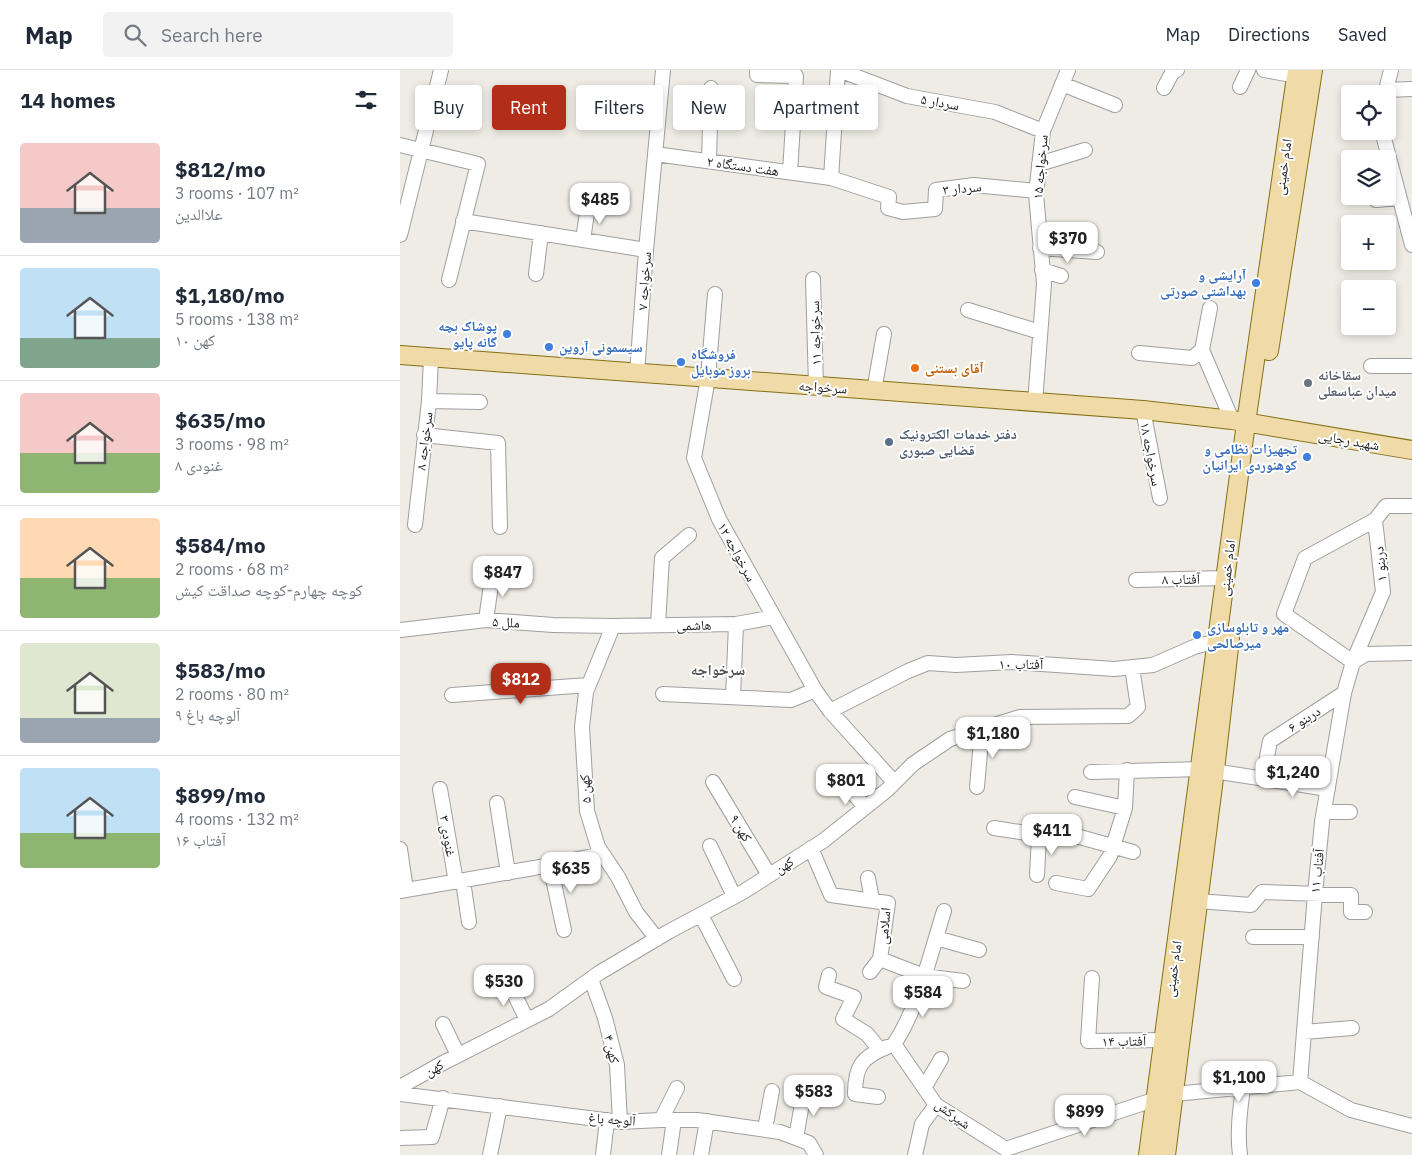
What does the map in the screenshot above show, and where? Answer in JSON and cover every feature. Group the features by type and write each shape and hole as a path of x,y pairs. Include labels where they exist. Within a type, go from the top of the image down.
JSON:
{"main road":[{"name":"امام خمینی","path":"1148,1155 1164,1040 1208,769 1224,639 1245,423 1313,70"},
{"name":"امام خمینی","path":"1224,639 1226,578 1245,423 1297,73"},
{"name":"سرخواجه","path":"400,355 1143,410 1245,423"},
{"name":"شهید رجایی","path":"1245,423 1412,450"},
{"name":"امام خمینی","path":"1166,1155 1198,901 1208,769"},
{"path":"1156,1095 1174,1094"}],"street":[{"path":"400,235 441,70"},
{"name":"سرخواجه ۷","path":"637,373 646,250 663,70"},
{"path":"757,70 757,75 796,76 790,172"},
{"path":"831,178 839,70"},
{"name":"۵ سردار","path":"839,70 907,96 995,112 1043,130"},
{"name":"سرخواجه ۱۵","path":"1034,403 1044,284 1036,191 1043,130 1068,70"},
{"path":"1164,88 1173,71 1178,70"},
{"path":"1240,87 1248,70"},
{"path":"1264,70 1297,73"},
{"path":"1387,85 1391,70"},
{"path":"1062,84 1115,105"},
{"path":"1396,91 1412,89"},
{"path":"709,161 710,130"},
{"path":"1384,140 1412,245"},
{"path":"400,145 478,164 449,280"},
{"path":"1039,164 1085,150"},
{"name":"هفت دستگاه ۲","path":"655,154 831,178"},
{"name":"۳ سردار","path":"831,178 889,197 888,208 902,212 935,209 936,190 974,185 1036,191"},
{"path":"583,240 588,206"},
{"path":"463,222 646,250"},
{"path":"536,274 541,234"},
{"path":"1040,248 1097,252"},
{"path":"1042,270 1061,276"},
{"name":"۱۱ سرخواجه","path":"813,279 816,386"},
{"name":"۱۲ سرخواجه","path":"715,294 708,378 694,458 719,519 815,690 830,711 894,782"},
{"path":"1139,353 1192,358 1202,350 1210,308"},
{"path":"968,310 1040,332"},
{"path":"874,391 884,334"},
{"path":"1202,350 1245,423"},
{"name":"۸ سرخواجه","path":"415,525 429,401 431,358"},
{"path":"1371,366 1412,366"},
{"path":"429,401 480,402"},
{"name":"۱۸ سرخواجه","path":"1143,410 1160,498"},
{"path":"424,435 498,443 500,527"},
{"path":"1412,506 1386,506 1376,520 1305,558 1284,614 1353,662 1366,654 1412,653"},
{"name":"دربنو ۱","path":"1353,662 1383,592 1376,520"},
{"path":"658,625 662,558 688,535"},
{"path":"486,620 493,571"},
{"name":"آفتاب ۸","path":"1136,580 1226,578"},
{"name":"هاشمی","path":"613,626 736,624 774,617"},
{"name":"ملل ۵","path":"400,630 486,620 553,625 613,626"},
{"path":"733,698 736,624"},
{"name":"۵ کهن","path":"613,626 588,685 582,727 587,811 598,847 618,877 636,912 657,939"},
{"name":"۱۰ آفتاب","path":"830,711 891,679 928,663 956,665 1012,662 1114,669 1153,665 1194,648 1224,639"},
{"name":"آفتاب ۱۱","path":"1300,1082 1315,894 1324,812 1344,693 1353,662"},
{"name":"کهن","path":"400,1087 549,1009 590,979 769,875 811,848 865,807 913,764 950,739 1020,717 1128,716 1138,707 1132,667"},
{"path":"452,695 588,685"},
{"path":"663,694 791,700 815,690"},
{"name":"۶ دربنو","path":"1263,778 1270,740 1344,693"},
{"path":"977,787 982,729"},
{"path":"1091,772 1208,769 1328,789"},
{"path":"1056,883 1088,889 1110,856 1125,808 1127,770"},
{"name":"۹ کهن","path":"713,782 769,875"},
{"path":"848,787 865,807"},
{"name":"۳ غنودی","path":"440,789 469,922"},
{"path":"1075,797 1125,808"},
{"path":"497,803 508,873"},
{"path":"1324,812 1350,812"},
{"path":"994,828 1039,835 1080,837 1133,852"},
{"path":"1037,875 1039,835"},
{"path":"710,846 734,896"},
{"name":"اسلامی","path":"811,848 831,895 888,902 880,959 870,972"},
{"path":"400,849 403,891 602,854"},
{"path":"550,865 564,930"},
{"path":"868,878 872,900"},
{"path":"1198,901 1251,904 1262,892 1351,895 1351,912 1364,912"},
{"path":"878,1097 855,1094 855,1084 862,1062 880,1050 894,1044 902,1032 924,976 944,911"},
{"path":"701,915 734,979"},
{"path":"1253,937 1312,937"},
{"path":"936,938 979,950"},
{"path":"880,959 924,976 964,980"},
{"path":"829,975 826,987 854,997 843,1019 867,1034 880,1050"},
{"name":"آفتاب ۱۴","path":"1092,978 1088,1041 1164,1040"},
{"name":"۴ کهن","path":"590,979 605,1018 617,1065 613,1121 603,1155"},
{"path":"508,981 527,1020"},
{"path":"443,1024 458,1055"},
{"path":"1304,1032 1352,1028"},
{"name":"شیرکش","path":"894,1044 936,1105 1006,1152"},
{"path":"924,1088 941,1059"},
{"path":"1174,1094 1300,1082 1351,1110 1412,1126"},
{"path":"669,1155 668,1120 677,1088"},
{"path":"1240,1155 1240,1113 1243,1088"},
{"path":"765,1129 772,1091"},
{"path":"796,1138 804,1092"},
{"name":"آلوچه باغ","path":"400,1094 613,1121 707,1121 765,1129 809,1142 816,1155"},
{"path":"1006,1152 1156,1095"},
{"path":"400,1138 432,1137 443,1098"},
{"path":"915,1155 922,1124 936,1105"},
{"path":"490,1155 500,1106"},
{"path":"701,1155 707,1121"}],"place":[{"name":"آرایشی و بهداشتی صورتی","path":"1256,283"},
{"name":"پوشاک بچه گانه پایو","path":"507,334"},
{"name":"سیسمونی آروین","path":"549,347"},
{"name":"فروشگاه بروز موبایل","path":"681,362"},
{"name":"آقای بستنی","path":"915,368"},
{"name":"سقاخانه میدان عباسعلی","path":"1308,383"},
{"name":"دفتر خدمات الکترونیک قضایی صبوری","path":"889,442"},
{"name":"تجهیزات نظامی و کوهنوردی ایرانیان","path":"1307,457"},
{"name":"مهر و تابلوسازی میرصالحی","path":"1197,635"}],"district":[{"name":"سرخواجه","path":"718,670"}]}
